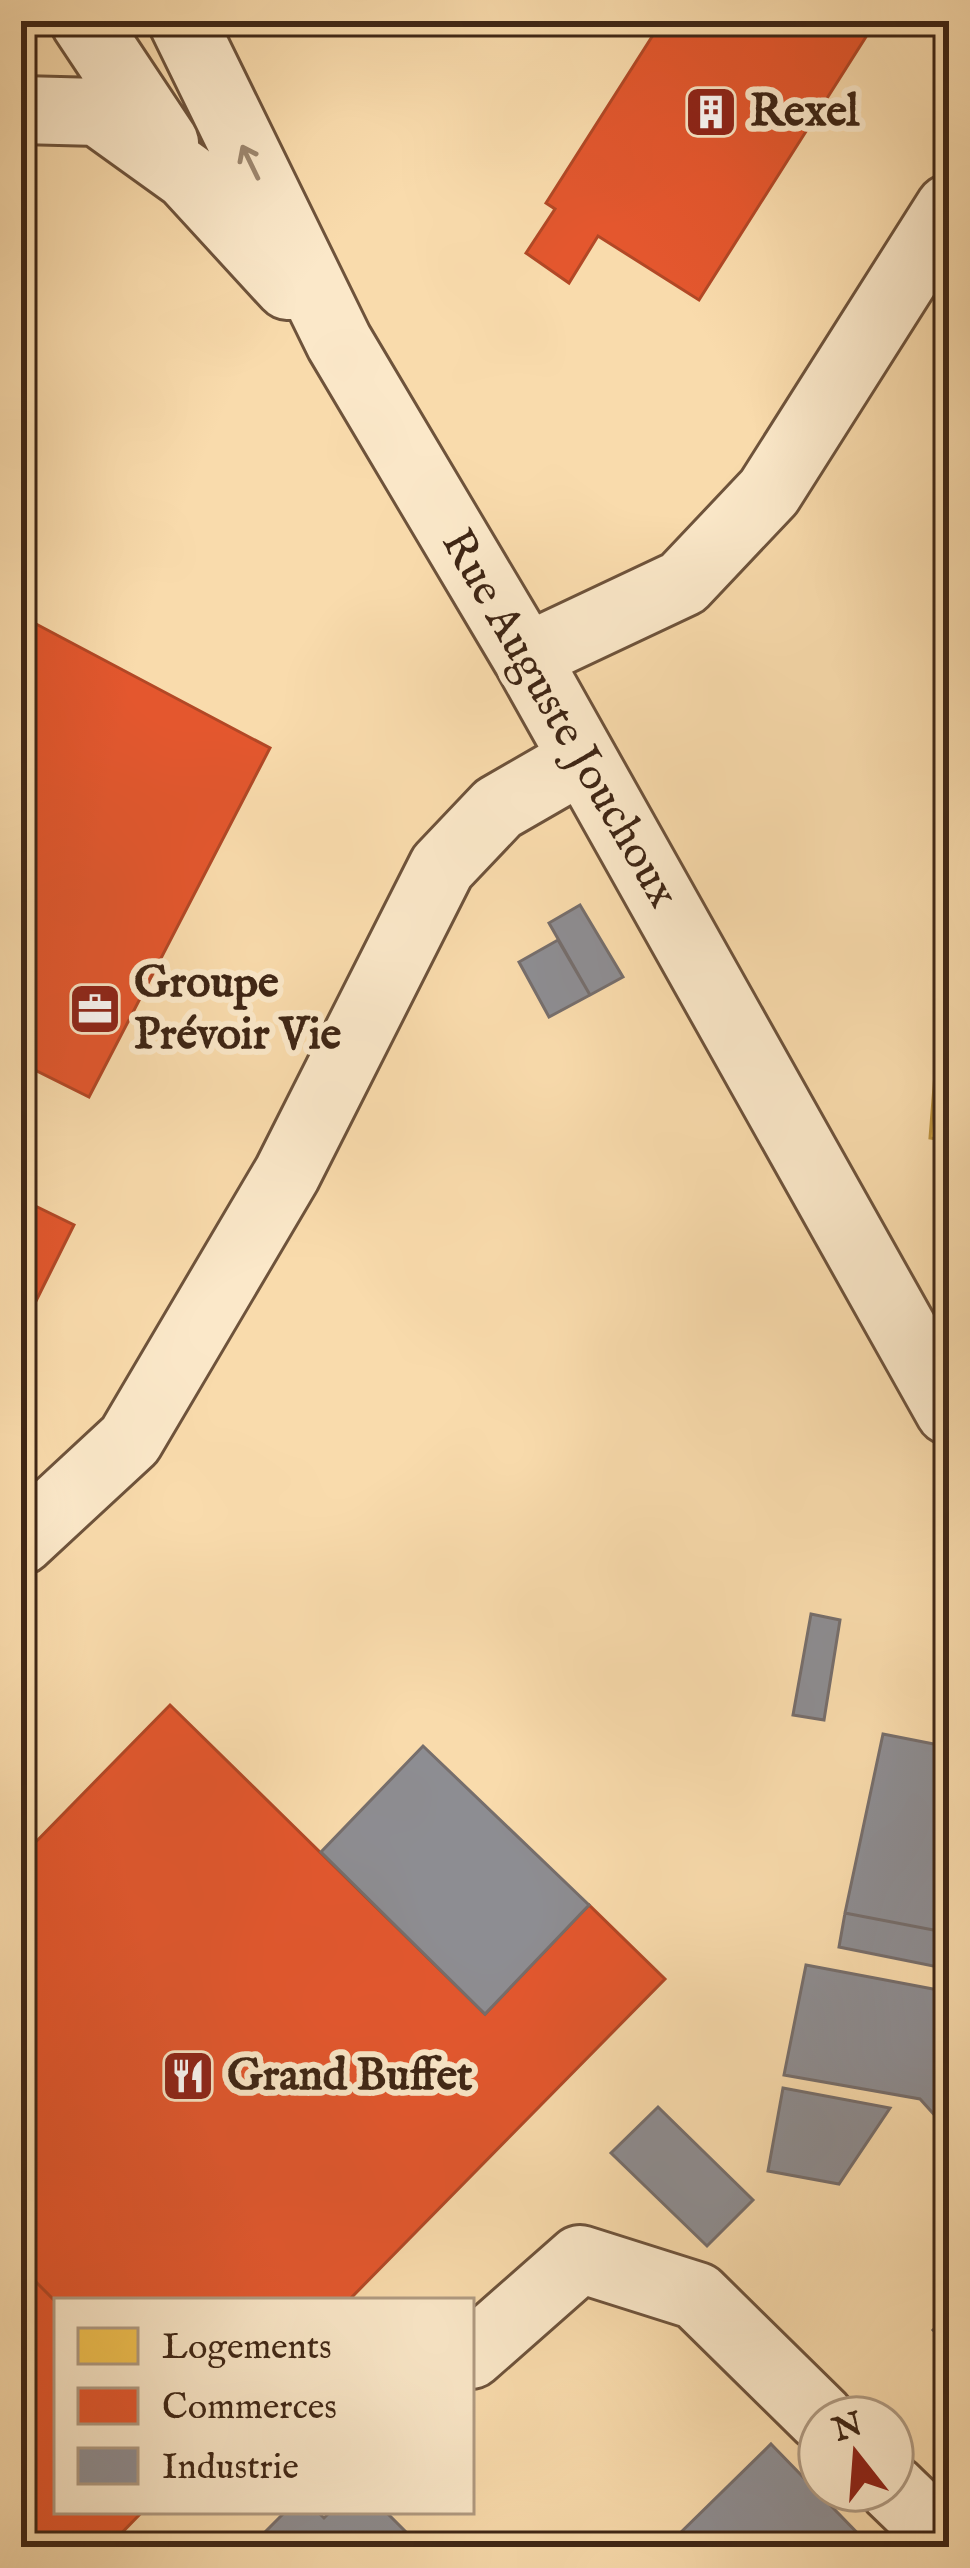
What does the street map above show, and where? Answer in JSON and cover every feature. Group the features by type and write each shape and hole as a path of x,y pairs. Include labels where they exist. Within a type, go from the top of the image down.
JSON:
{"street":[{"path":"84,21 187,176 339,342"},
{"name":"Rue Auguste Jouchoux","path":"182,21 339,342 526,657 949,1411"},
{"path":"21,110 98,112 187,176"},
{"path":"526,657 683,583 769,492 949,208"},
{"path":"21,1541 130,1440 287,1174 442,866 498,808 583,759"},
{"path":"474,2352 580,2259 697,2296 797,2394"},
{"path":"916,2511 949,2543"}],"building: Logements":[{"path":"938,1035 949,1036 949,1141 930,1138"}],"building: Commerces":[{"name":"Rexel","path":"662,21 876,21 699,300 598,236 569,283 526,253 555,209 546,203"},
{"path":"21,616 270,748 89,1097 21,1063"},
{"path":"949,648 949,736 937,734"},
{"path":"21,1199 74,1225 21,1331"},
{"path":"170,1705 485,2014 589,1905 665,1979 351,2298 54,2300 21,2267 21,1857"},
{"path":"21,2267 54,2300 54,2514 140,2514 108,2547 21,2547"}],"building: Industrie":[{"path":"580,905 623,977 590,995 549,923"},
{"path":"558,940 590,995 549,1017 519,962"},
{"path":"811,1614 840,1620 824,1720 793,1715"},
{"path":"883,1734 949,1747 949,1933 845,1913"},
{"path":"423,1746 589,1905 485,2014 321,1852"},
{"path":"845,1913 949,1933 948,1969 839,1947"},
{"path":"806,1965 949,1992 949,2109 939,2120 920,2099 784,2075"},
{"path":"783,2088 890,2108 839,2184 768,2171"},
{"path":"658,2107 753,2200 707,2246 611,2153"},
{"path":"949,2314 949,2347 933,2330"},
{"path":"771,2444 796,2470 796,2514 839,2514 871,2547 666,2547"},
{"path":"283,2514 324,2518 328,2514 388,2514 421,2547 250,2547"}],"place":[{"name":"Rexel","path":"711,112"},
{"name":"Groupe Prévoir Vie","path":"95,1009"},
{"name":"Grand Buffet","path":"188,2076"}]}
